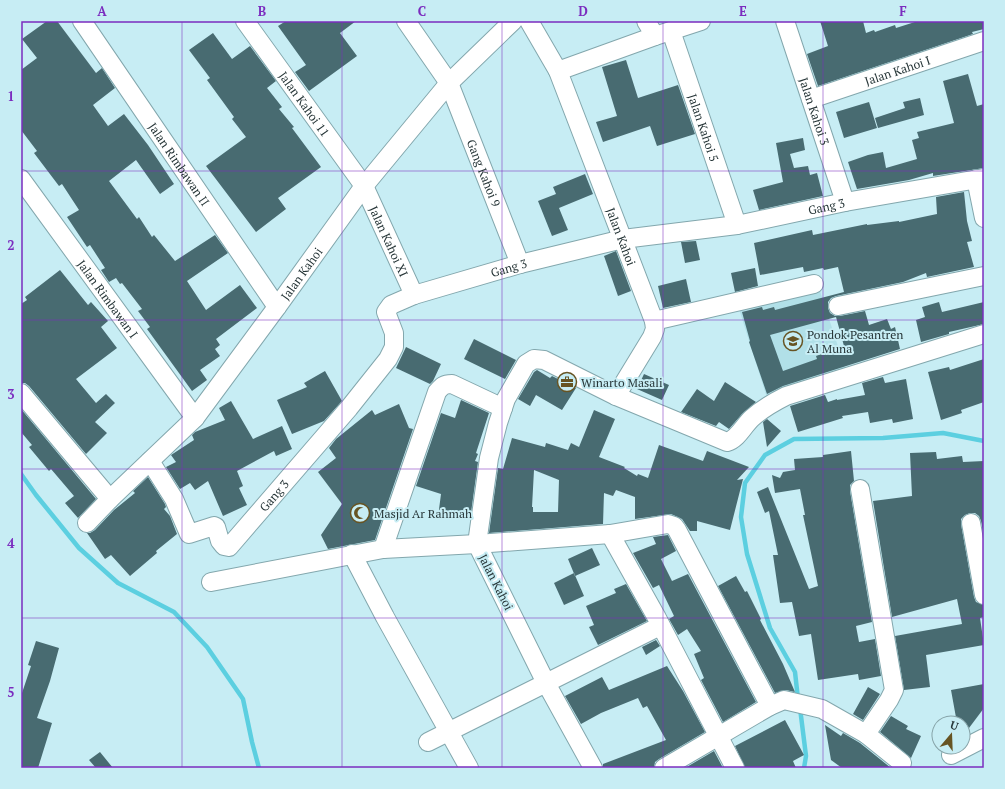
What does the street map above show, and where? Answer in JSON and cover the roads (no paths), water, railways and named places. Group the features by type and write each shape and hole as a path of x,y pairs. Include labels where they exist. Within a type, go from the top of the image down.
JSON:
{"street":[{"name":"Jalan Rimbawan II","path":"82,21 277,307"},
{"name":"Jalan Kahoi 11","path":"245,21 364,186"},
{"name":"Gang Kahoi 9","path":"406,21 449,83 520,264"},
{"name":"Jalan Kahoi","path":"87,523 195,418 364,186 449,83 513,21"},
{"name":"Jalan Kahoi","path":"529,21 558,71 654,321"},
{"path":"558,71 657,29 701,21"},
{"name":"Jalan Kahoi 3","path":"785,21 845,202"},
{"name":"Jalan Kahoi 5","path":"657,29 737,225"},
{"name":"Jalan Kahoi I","path":"811,99 984,41"},
{"name":"Jalan Rimbawan I","path":"21,179 195,418"},
{"path":"980,179 984,218"},
{"name":"Gang 3","path":"150,461 174,499 189,533 191,534 214,526 216,527 220,541 227,548 233,544 349,408 388,359 394,347 394,333 386,312 391,305 414,295 520,264 623,238 737,225 845,202 980,179"},
{"name":"Jalan Kahoi XI","path":"364,186 414,295"},
{"path":"838,306 984,276"},
{"path":"616,396 652,337 655,329 654,321 814,284"},
{"name":"Jalan Kahoi","path":"593,768 546,682 477,544 489,458 506,399 526,364 534,359 544,360 616,396 727,442 732,441 751,418 786,396 984,334"},
{"path":"383,549 437,392 441,387 445,384 452,384 503,408"},
{"path":"21,393 110,499"},
{"path":"860,489 894,690 866,734"},
{"path":"971,523 984,595"},
{"path":"211,582 383,549 477,544 610,534 668,524 674,526 677,530 777,703"},
{"path":"610,534 735,768"},
{"path":"352,554 385,617 469,768"},
{"path":"428,742 660,626"},
{"path":"664,768 777,703 822,709 866,734 902,763"},
{"path":"971,745 984,738"}],"waterway":[{"path":"798,699 795,672 770,628 747,554 741,517 745,483 765,455 794,439 883,438 943,433 984,441"},
{"path":"21,474 79,548 118,583 174,612 207,647 243,699 259,768"},
{"path":"800,708 806,756 804,768"}],"place":[{"name":"Pondok Pesantren Al Muna","path":"793,341"},
{"name":"Winarto Masali","path":"567,382"},
{"name":"Masjid Ar Rahmah","path":"360,513"}]}
